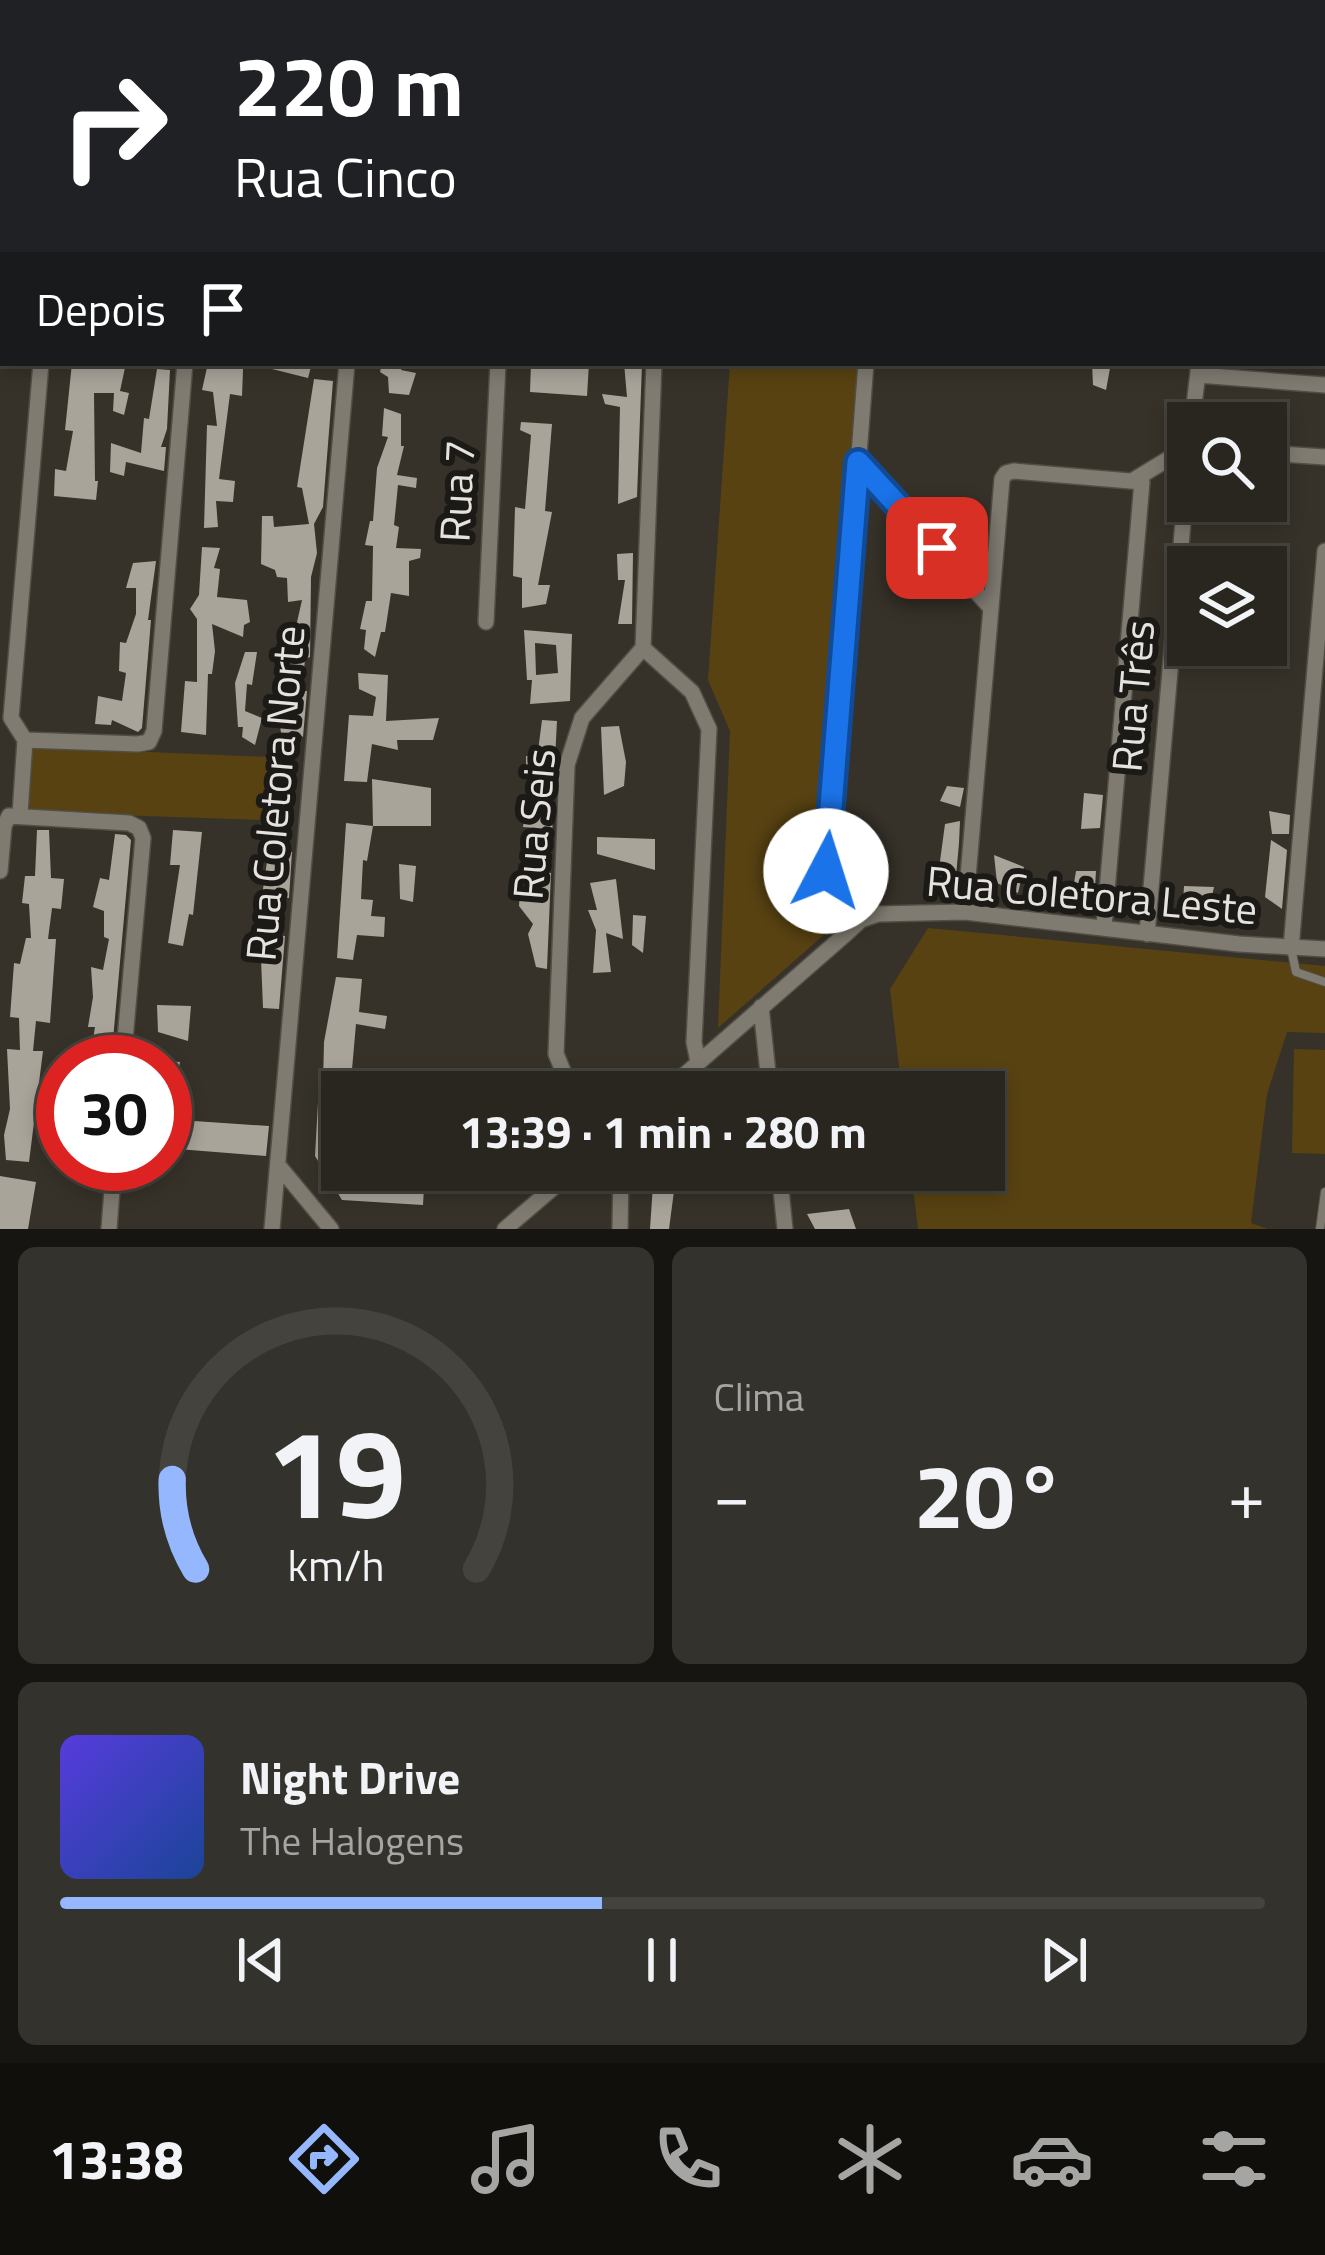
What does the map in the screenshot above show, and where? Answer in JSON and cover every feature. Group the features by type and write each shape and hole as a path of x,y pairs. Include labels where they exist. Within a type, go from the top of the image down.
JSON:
{"street":[{"path":"20,814 25,740 11,718 12,655 41,366"},
{"path":"25,740 137,744 148,742 154,730 185,366"},
{"name":"Rua Coletora Norte","path":"272,1229 347,366"},
{"name":"Rua 7","path":"485,622 498,366"},
{"path":"654,366 643,648 692,692 709,729 694,1042 698,1063"},
{"path":"826,871 866,366"},
{"path":"1195,402 1199,369 1325,385"},
{"path":"1287,454 1325,457"},
{"path":"1132,481 1167,460"},
{"path":"858,462 989,606"},
{"path":"965,911 998,491 1006,473 1014,471 1142,482 1104,926"},
{"name":"Rua Três","path":"1147,934 1183,522"},
{"path":"1291,948 1325,551"},
{"name":"Rua Seis","path":"563,1071 556,1054 567,765 582,718 643,648"},
{"path":"0,871 9,816 129,823 139,828 142,838 125,1035"},
{"name":"Rua Coletora Leste","path":"689,1071 861,920 878,914 965,911 1325,950"},
{"path":"761,1007 768,1071"},
{"path":"278,1165 331,1229"},
{"path":"109,1229 112,1191"},
{"path":"505,1229 549,1191"},
{"path":"620,1229 621,1191"},
{"path":"781,1191 785,1229"}],"lane":[{"name":"Rua Coletora Leste","path":"1291,948 1296,972 1325,982"},
{"path":"1320,1229 1325,1192"}],"shaded area":[{"path":"730,366 867,366 818,883 834,926 718,1028 730,731 708,680"},
{"path":"28,747 295,758 290,821 24,812"},
{"path":"928,928 1325,966 1325,1033 1287,1032 1267,1094 1251,1223 1268,1229 918,1229 913,1191 1005,1191 1005,1071 900,1071 890,989"},
{"path":"1294,1049 1325,1050 1325,1154 1292,1153"}],"building":[{"path":"72,366 125,366 120,391 129,393 124,415 113,411 114,393 94,393 96,500 54,496 55,469 66,471 73,431 65,430"},
{"path":"207,366 243,366 242,396 230,394 219,479 235,481 233,502 216,501 218,527 204,528 207,425 217,426 213,392 202,390"},
{"path":"264,366 311,366 308,378"},
{"path":"381,366 402,366 401,370 416,373 409,395 389,393 388,377 380,372"},
{"path":"531,366 589,366 587,396 530,392"},
{"path":"624,366 642,366 637,497 618,504 620,407 605,404 602,394 627,397"},
{"path":"1092,366 1110,366 1106,390 1093,385"},
{"path":"157,369 170,370 167,429 161,447 166,447 164,471 126,462 124,476 110,472 111,443 141,453 144,418 149,419"},
{"path":"314,379 333,381 323,507 314,524 317,553 311,577 310,657 305,659 302,691 307,691 303,737 297,732 281,733 277,704 281,688 287,689 291,655 286,629 295,631 302,600 288,602 287,578 277,577 275,570 261,564 262,516 273,516 274,527 309,524 302,488 297,487"},
{"path":"384,408 401,414 404,446 397,475 417,478 416,488 398,485 396,548 421,549 420,558 409,561 409,596 391,593 385,632 381,632 375,657 364,649 366,630 360,629 366,601 372,601 373,546 365,545 373,521 377,468 388,437 382,436"},
{"path":"521,422 552,424 545,511 552,512 538,585 550,585 546,604 522,608 522,578 513,576 515,507 525,509 531,435 520,430"},
{"path":"202,547 220,548 214,568 220,569 217,597 247,600 250,622 244,625 243,637 212,624 215,651 212,674 208,674 206,735 181,732 185,681 197,682 197,619 190,609 199,595"},
{"path":"633,553 632,624 618,624 625,580 618,580 617,554"},
{"path":"156,561 142,728 138,732 112,720 111,725 95,724 98,696 122,701 126,673 119,671 120,642 126,643 136,614 136,588 126,588 133,563"},
{"path":"524,630 572,634 570,701 530,704 532,680 527,680","holes":["535,643 556,645 558,673 536,675"]},
{"path":"245,652 257,652 245,711 262,718 255,745 242,737 243,727 238,727 235,683"},
{"path":"358,673 388,675 386,721 439,718 433,740 397,740 398,750 372,744 367,782 344,781 349,715 373,716 376,697 359,689"},
{"path":"542,720 557,721 555,759 538,751"},
{"path":"619,726 626,762 624,786 604,795 601,727"},
{"path":"526,756 539,756 541,780 526,777"},
{"path":"372,779 431,788 431,826 373,826"},
{"path":"947,786 964,788 960,807 940,801"},
{"path":"1084,793 1103,795 1100,828 1081,829"},
{"path":"538,794 554,796 551,854 532,851 536,828 523,827 525,814 540,815"},
{"path":"1269,811 1290,815 1289,834 1272,834"},
{"path":"960,821 954,898 936,891 945,824"},
{"path":"346,823 373,826 367,861 363,860 361,899 373,900 371,916 385,917 384,937 357,935 353,960 337,958"},
{"path":"37,830 49,830 51,878 64,879 61,909 52,908 48,939 56,939 50,1023 36,1021 36,1106 29,1162 6,1160 4,1135 10,1109 7,1049 20,1050 19,1018 10,1017 14,963 20,964 26,938 31,938 29,904 22,903 25,876 35,876"},
{"path":"173,830 202,832 193,915 189,914 183,946 168,943 180,865 170,865"},
{"path":"115,834 126,835 131,840 113,1035 94,1035 95,1027 88,1027 91,967 103,970 109,939 104,937 104,911 93,907 100,878 109,880"},
{"path":"597,837 655,839 655,870 597,854"},
{"path":"1271,840 1287,850 1282,909 1265,897"},
{"path":"269,848 292,852 289,898 262,896"},
{"path":"994,855 1024,867 1018,893 997,883"},
{"path":"399,864 416,866 413,902 400,899"},
{"path":"522,867 551,873 547,969 536,967 528,934 533,924 519,906"},
{"path":"1076,871 1096,871 1094,904 1044,905 1046,895 1072,895"},
{"path":"616,879 623,939 606,933 611,972 593,973 596,930 588,910 597,910 590,883"},
{"path":"1184,886 1214,887 1209,910 1183,904"},
{"path":"633,915 646,916 643,953 632,945"},
{"path":"260,934 285,936 279,1009 263,1008"},
{"path":"336,977 362,979 359,1012 387,1016 385,1029 356,1024 352,1071 323,1071"},
{"path":"157,1005 191,1006 189,1035 158,1032"},
{"path":"321,1084 321,1166 315,1156"},
{"path":"192,1121 269,1126 266,1156 192,1150"},
{"path":"0,1176 36,1182 28,1229 0,1229"},
{"path":"336,1191 424,1191 423,1205 342,1200"},
{"path":"653,1191 674,1191 669,1229 650,1229"},
{"path":"849,1209 856,1229 815,1229 807,1214"}],"route":[{"path":"826,871 858,462 937,548"}]}
